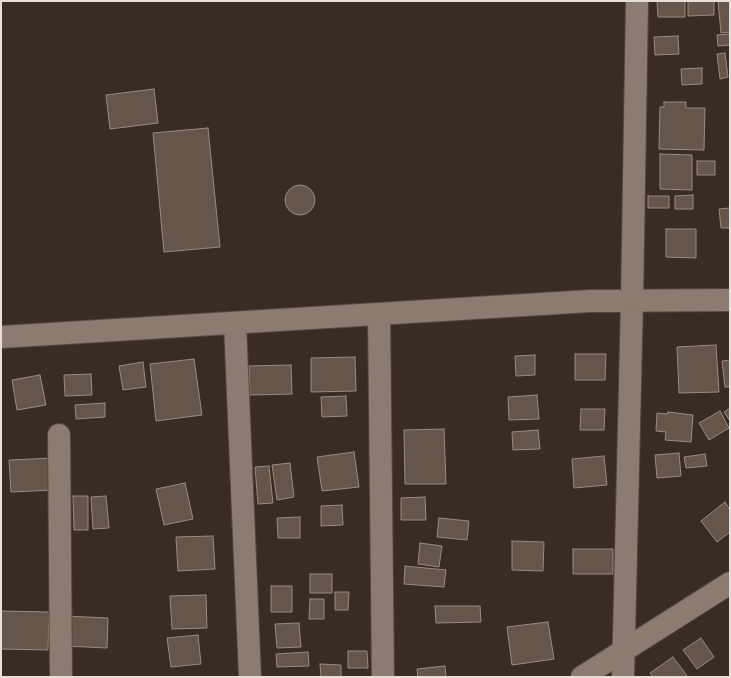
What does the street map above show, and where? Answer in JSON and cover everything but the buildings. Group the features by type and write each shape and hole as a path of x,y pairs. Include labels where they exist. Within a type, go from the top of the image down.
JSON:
{"street":[{"path":"623,677 632,301 637,1"},
{"path":"1,337 582,302 730,300"},
{"path":"378,314 383,677"},
{"path":"235,323 250,677"},
{"path":"59,435 61,677"},
{"path":"582,677 730,583"}]}
